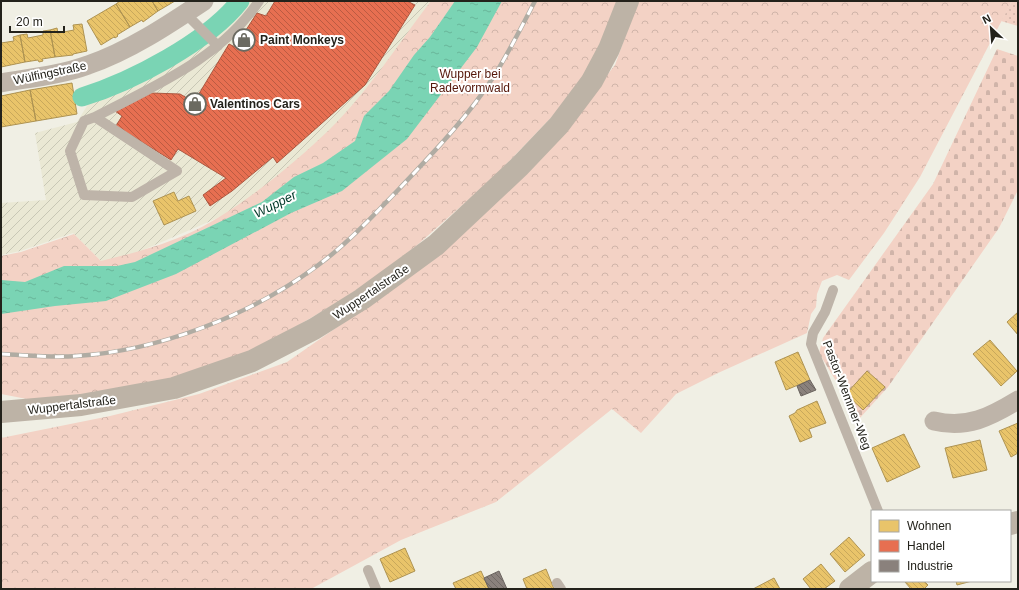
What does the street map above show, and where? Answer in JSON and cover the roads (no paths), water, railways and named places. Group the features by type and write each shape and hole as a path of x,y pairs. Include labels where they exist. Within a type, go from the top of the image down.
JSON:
{"main road":[{"name":"Wuppertalstraße","path":"1,412 81,405 174,388 252,361 314,329 362,299 436,245 505,180 559,125 592,81 609,49 628,1"},
{"path":"850,589 871,573"}],"street":[{"name":"Wülfingstraße","path":"1,83 70,70 97,62 153,33 190,19 204,1"},
{"path":"934,421 949,424 969,423 996,413 1018,400"}],"lane":[{"path":"95,118 177,171 132,196 84,195 70,151 84,121 95,118 194,65 218,46 252,11 259,1"},
{"path":"190,19 218,46"},
{"name":"Pastor-Wemmer-Weg","path":"833,290 825,312 814,333 811,344 878,510"},
{"path":"368,570 376,589"}],"water":[{"name":"Wupper","path":"455,1 502,1 477,47 407,139 342,191 291,213 176,274 106,301 55,306 1,314 1,280 25,282 64,266 117,266 135,262 262,202 294,177 323,163 355,141 364,116 389,91"}],"waterway":[{"path":"82,97 123,81 167,59 209,31 240,1"}],"railway":[{"path":"1,354 67,357 107,353 139,347 203,328 234,315 291,284 328,258 349,239 425,162 450,134 473,106 494,76 535,1"}],"place":[{"name":"Paint Monkeys","path":"244,40"},
{"name":"Valentinos Cars","path":"195,104"}],"park label":[{"name":"Wupper bei Radevormwald","path":"470,81"}]}
